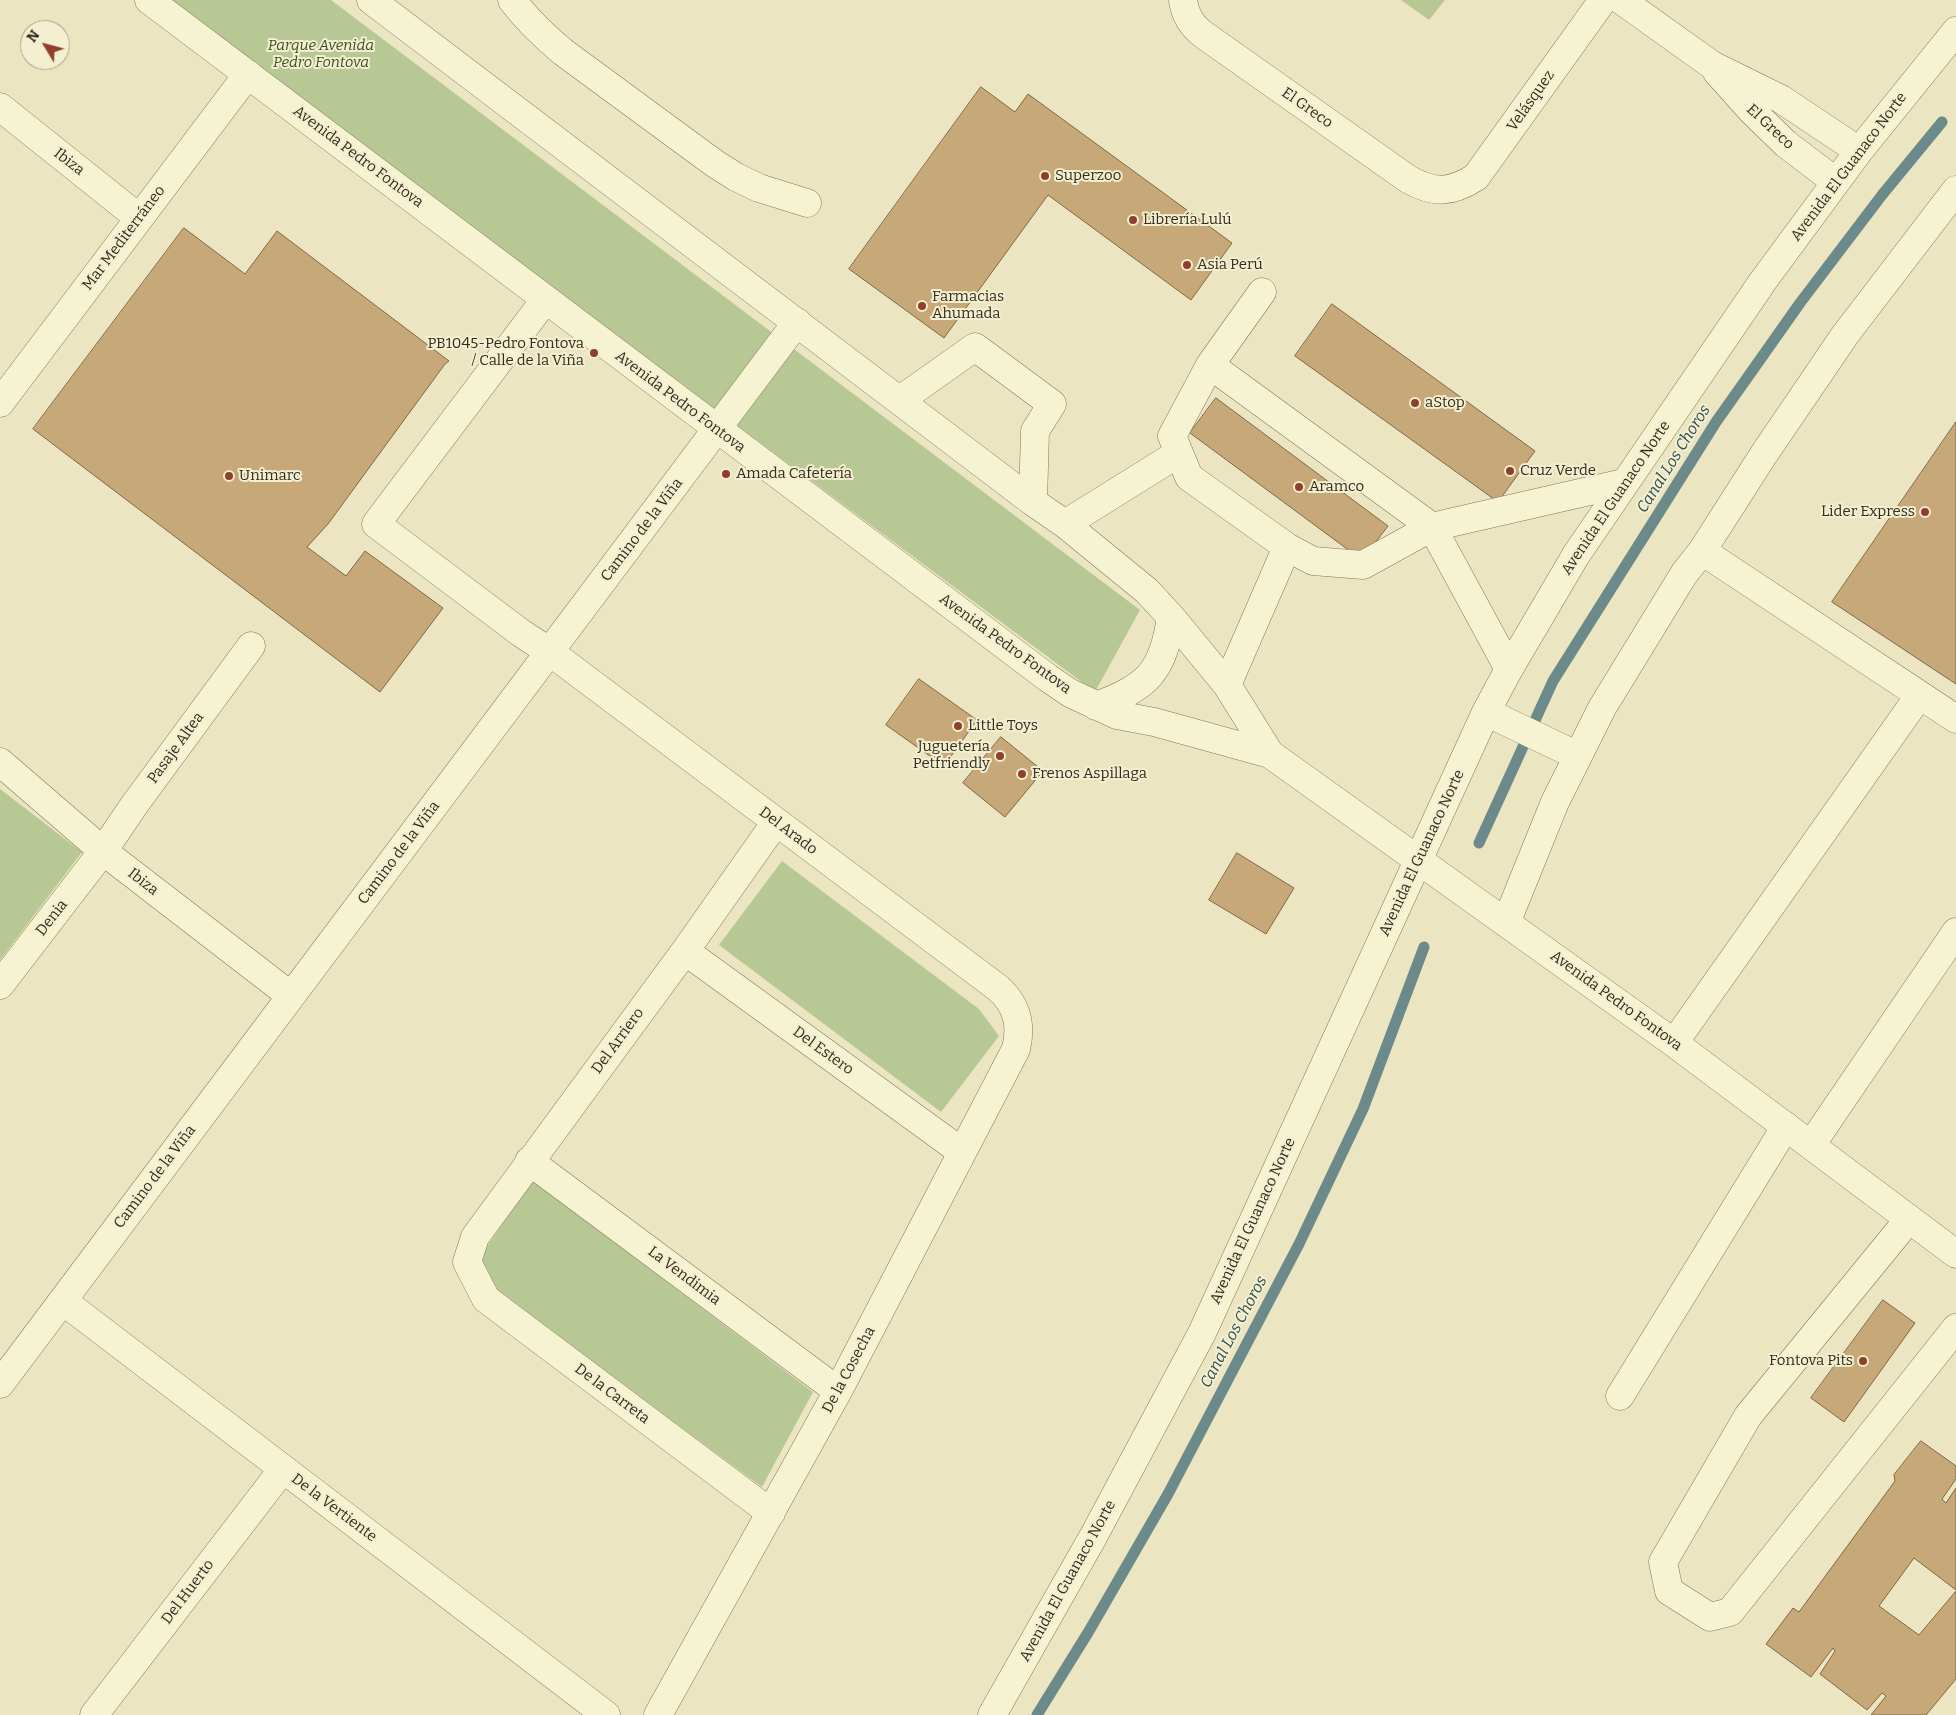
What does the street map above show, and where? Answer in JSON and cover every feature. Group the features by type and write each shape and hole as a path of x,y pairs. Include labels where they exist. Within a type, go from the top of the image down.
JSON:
{"street":[{"name":"Avenida Pedro Fontova","path":"149,0 1048,678 1070,693 1117,714 1154,722 1270,754 1674,1042 1956,1254"},
{"name":"Avenida Pedro Fontova","path":"371,0 1033,502 1065,524 1147,591 1227,685 1270,754"},
{"path":"512,0 542,35 563,52 714,163 759,188 807,204"},
{"name":"El Greco","path":"1183,0 1188,18 1195,28 1212,41 1408,179 1421,187 1435,190 1450,189"},
{"name":"Velásquez","path":"1450,189 1464,185 1476,177 1485,166 1603,0"},
{"name":"El Greco","path":"1621,0 1712,65 1781,99 1859,151"},
{"name":"Avenida El Guanaco Norte","path":"992,1715 1093,1537 1202,1333 1419,861 1497,717 1509,669 1576,555 1763,281 1859,151 1952,45"},
{"name":"El Greco","path":"1712,65 1752,111 1786,144 1836,182"},
{"name":"Mar Mediterráneo","path":"0,403 248,74"},
{"name":"Ibiza","path":"0,107 139,218"},
{"path":"1506,923 1555,802 1602,708 1684,574 1702,551 1764,454 1845,335 1956,190"},
{"path":"1262,292 1210,365 1172,436 1189,477 1287,547 1313,561 1363,565 1432,528 1624,483"},
{"name":"Del Arado","path":"545,300 376,524 998,988 1007,996 1018,1016"},
{"name":"Camino de la Viña","path":"0,1384 797,322"},
{"path":"900,400 975,347 1052,404 1035,431 1033,502"},
{"path":"1210,365 1432,528 1509,669"},
{"path":"1065,524 1179,453"},
{"path":"1227,685 1287,547"},
{"path":"1702,551 1956,719"},
{"path":"1096,706 1141,686 1157,666 1167,642 1171,617"},
{"name":"Pasaje Altea","path":"103,851 135,804 251,646"},
{"path":"1674,1042 1919,696"},
{"path":"1497,717 1578,756"},
{"name":"Ibiza","path":"0,762 103,851 291,996"},
{"name":"Del Arriero","path":"467,1262 475,1237 776,822"},
{"name":"Denia","path":"0,985 103,851"},
{"path":"1811,1145 1956,932"},
{"name":"Del Estero","path":"684,951 962,1152"},
{"name":"De la Cosecha","path":"658,1715 838,1391 1016,1049 1020,1027 1018,1016"},
{"path":"1620,1396 1786,1126"},
{"name":"La Vendimia","path":"529,1161 838,1391"},
{"path":"1910,1219 1748,1416 1663,1562 1670,1591 1710,1617 1730,1612 1956,1328"},
{"name":"De la Carreta","path":"467,1262 486,1299 771,1513"},
{"name":"De la Vertiente","path":"63,1301 606,1715"},
{"name":"Del Huerto","path":"103,1712 283,1469"}],"green space":[{"name":"Parque Avenida Pedro Fontova","path":"166,0 331,0 1140,610 1095,692"},
{"path":"1401,0 1445,0 1429,20"},
{"path":"0,789 82,852 0,960"},
{"path":"782,861 979,1009 999,1036 941,1112 719,945"},
{"path":"532,1180 813,1392 762,1487 494,1290 481,1266 486,1248"}],"building":[{"path":"981,87 1015,112 1028,94 1232,243 1191,300 1048,195 944,338 849,269"},
{"name":"Unimarc","path":"184,228 245,274 277,231 449,361 328,524 307,547 346,576 365,551 443,608 380,692 33,429"},
{"name":"aStop","path":"1332,304 1535,451 1498,502 1295,356"},
{"path":"1216,398 1388,526 1362,560 1190,433"},
{"name":"Lider Express","path":"1956,422 1956,684 1832,602"},
{"path":"919,679 977,720 944,766 886,725"},
{"path":"1001,737 1043,771 1005,817 963,783"},
{"path":"1237,853 1294,888 1266,934 1209,900"},
{"name":"Fontova Pits","path":"1883,1300 1915,1323 1844,1422 1811,1398"},
{"path":"1921,1441 1956,1466 1956,1479 1942,1499 1946,1503 1956,1488 1956,1590 1914,1558 1879,1606 1919,1635 1956,1591 1956,1679 1926,1715 1871,1715 1886,1696 1882,1693 1867,1710 1820,1674 1835,1651 1833,1648 1811,1677 1766,1644 1793,1608 1799,1612 1895,1481 1894,1475"}],"waterway":[{"name":"Canal Los Choros","path":"1479,843 1553,681 1716,422 1800,303 1882,195 1942,122"},
{"name":"Canal Los Choros","path":"1037,1715 1089,1631 1168,1494 1299,1244 1363,1109 1424,947"}],"place":[{"name":"Superzoo","path":"1045,176"},
{"name":"Librería Lulú","path":"1133,220"},
{"name":"Asia Perú","path":"1187,265"},
{"name":"Farmacias Ahumada","path":"922,306"},
{"name":"PB1045-Pedro Fontova / Calle de la Viña","path":"594,353"},
{"name":"aStop","path":"1415,403"},
{"name":"Cruz Verde","path":"1510,471"},
{"name":"Amada Cafetería","path":"726,474"},
{"name":"Unimarc","path":"229,476"},
{"name":"Aramco","path":"1299,487"},
{"name":"Lider Express","path":"1925,512"},
{"name":"Little Toys","path":"958,726"},
{"name":"Juguetería Petfriendly","path":"1000,756"},
{"name":"Frenos Aspillaga","path":"1022,774"},
{"name":"Fontova Pits","path":"1863,1361"}]}
